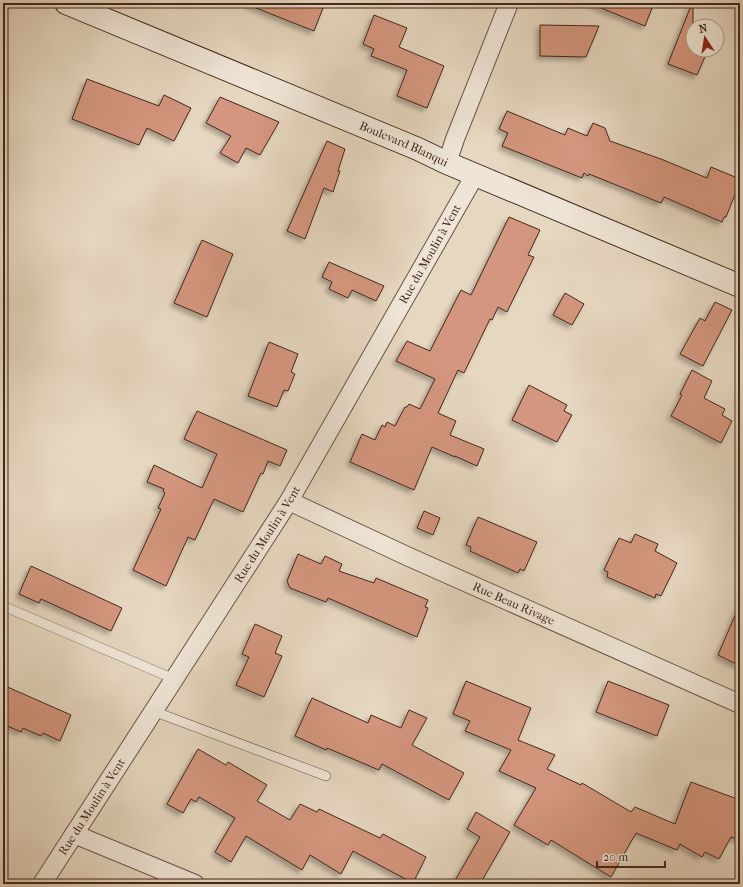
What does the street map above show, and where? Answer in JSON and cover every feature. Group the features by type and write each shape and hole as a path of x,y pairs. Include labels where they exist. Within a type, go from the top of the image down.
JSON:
{"street":[{"name":"Boulevard Blanqui","path":"66,3 418,148 447,163 740,286"},
{"path":"447,163 455,139 509,3"},
{"name":"Rue du Moulin à Vent","path":"42,884 289,501 475,175"},
{"name":"Rue Beau Rivage","path":"289,501 409,557 740,704"},
{"path":"74,834 196,884"}],"lane":[{"path":"3,606 174,679"},
{"path":"154,711 326,776"}],"building":[{"path":"246,3 325,3 314,31"},
{"path":"589,3 654,3 645,26"},
{"path":"692,3 693,3 693,18 686,18"},
{"path":"374,15 407,28 399,47 444,66 427,108 397,96 407,70 371,56 374,49 363,44"},
{"path":"685,21 685,58 704,58 697,75 668,64"},
{"path":"540,25 599,26 586,57 540,56"},
{"path":"87,79 159,106 164,95 191,108 174,141 147,128 139,145 72,119"},
{"path":"220,97 279,122 260,155 246,148 238,163 220,153 231,136 206,123"},
{"path":"507,111 565,135 568,128 587,136 593,123 605,128 610,141 661,159 707,178 711,167 740,179 740,182 726,217 724,217 722,222 664,197 661,203 589,174 588,176 584,173 582,178 502,146 508,133 499,129"},
{"path":"327,141 345,149 333,192 324,188 305,239 287,231"},
{"path":"509,217 540,230 528,255 534,257 507,312 498,307 492,320 490,319 464,373 458,370 438,413 456,421 450,435 484,449 477,466 432,447 414,490 350,462 362,434 375,440 382,425 385,427 387,422 395,426 405,407 409,404 420,409 435,379 396,361 407,341 430,351 461,290 471,295"},
{"path":"202,240 233,254 207,317 174,303"},
{"path":"329,262 384,286 376,301 352,290 348,298 329,289 332,282 322,277"},
{"path":"565,293 584,304 572,325 553,315"},
{"path":"715,302 732,310 703,366 680,354 700,318 705,321"},
{"path":"269,342 298,354 291,372 295,374 288,391 284,390 277,407 248,396"},
{"path":"692,370 712,381 704,398 725,409 722,415 732,421 721,443 671,416 682,395 680,394"},
{"path":"529,385 567,405 564,411 572,415 557,442 512,420"},
{"path":"197,411 287,450 280,466 268,461 263,474 261,473 243,512 214,499 195,540 188,537 166,586 133,570 161,509 158,508 165,493 163,491 164,489 147,482 154,465 202,488 217,454 184,439"},
{"path":"424,511 440,518 433,535 417,528"},
{"path":"478,517 537,542 524,571 520,569 518,573 470,551 471,547 466,545"},
{"path":"635,534 658,544 655,551 677,563 661,596 656,594 655,598 607,577 608,572 604,570 619,538 631,543"},
{"path":"298,554 321,564 325,556 342,564 339,571 374,583 376,578 428,600 425,607 428,608 417,637 328,598 326,602 290,588 287,581"},
{"path":"31,566 122,608 111,631 41,599 39,603 19,594"},
{"path":"740,604 740,666 718,655"},
{"path":"255,624 282,636 275,653 282,656 264,697 236,685 249,657 242,654"},
{"path":"466,681 531,708 518,740 555,755 547,769 581,785 582,783 631,812 635,807 675,824 691,782 740,800 740,840 731,837 719,859 705,852 702,857 680,844 677,850 636,833 611,877 551,840 548,845 514,825 536,788 499,771 511,750 465,731 470,721 453,714"},
{"path":"608,681 669,705 657,736 596,712"},
{"path":"3,685 71,715 60,741 43,733 41,736 23,728 21,732 3,724"},
{"path":"312,698 368,723 371,715 401,728 409,710 427,718 412,745 464,773 449,800 382,764 379,770 327,748 326,750 295,736"},
{"path":"198,749 226,765 228,762 267,785 257,801 290,820 300,804 317,812 319,809 380,838 383,834 426,857 413,883 353,851 341,874 310,855 302,870 246,836 231,862 215,852 235,818 199,797 196,802 191,799 183,813 167,804"},
{"path":"476,812 510,832 480,884 453,884 480,837 467,829"}]}
